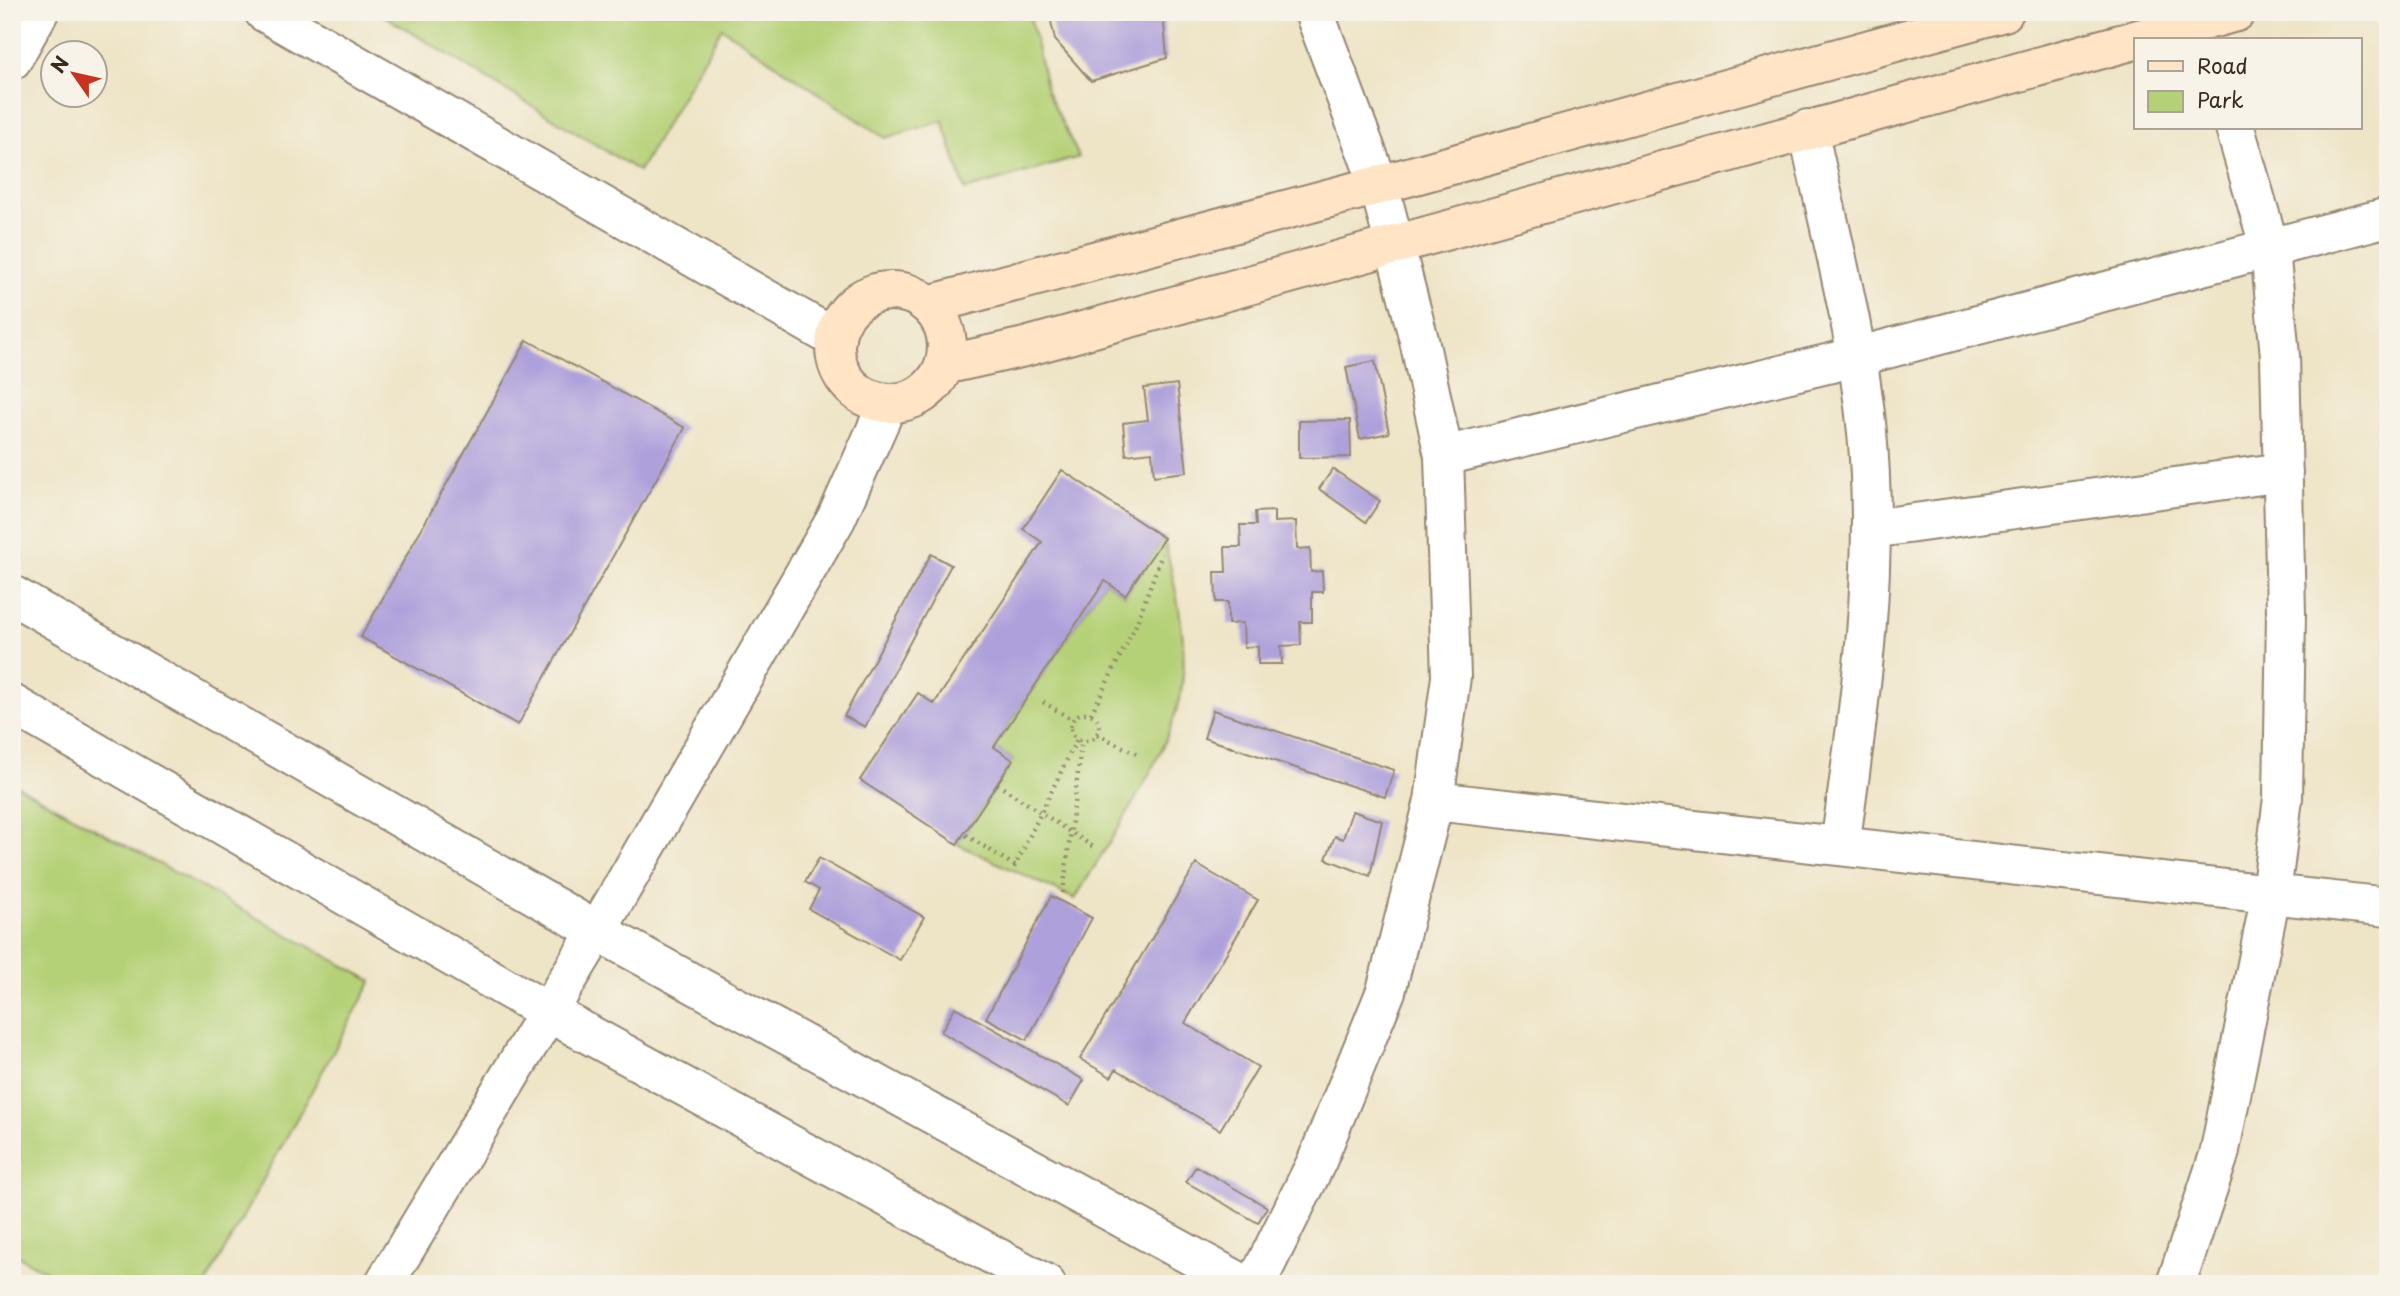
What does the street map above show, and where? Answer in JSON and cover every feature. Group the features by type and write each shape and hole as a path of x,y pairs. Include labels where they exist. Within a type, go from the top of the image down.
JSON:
{"main road":[{"path":"928,305 1379,185 2004,12"},
{"path":"2148,38 2212,21"},
{"path":"944,365 1026,347 1393,243 2134,42"},
{"path":"904,293 928,305 937,315 945,334 944,365 926,390 908,400 888,403 868,398 851,386 836,359 836,339 848,311 874,294 904,293"}],"street":[{"path":"12,60 39,12"},
{"path":"264,12 836,339"},
{"path":"1256,1284 1317,1161 1385,991 1434,801 1451,677 1444,456 1419,340 1379,185 1314,12"},
{"path":"1808,129 1856,357 1867,433 1871,529 1863,687 1840,846"},
{"path":"2176,1284 2218,1155 2272,894 2283,798 2286,613 2280,356 2270,249 2236,130"},
{"path":"1444,456 1856,357 2388,217"},
{"path":"384,1284 597,931 836,519 888,403"},
{"path":"1871,529 2283,472"},
{"path":"12,595 597,931 1243,1284"},
{"path":"12,704 548,1012 1046,1284"},
{"path":"1434,801 2388,907"}],"path":[{"path":"1091,714 1136,625 1162,554"},
{"path":"1043,702 1073,720"},
{"path":"1082,713 1091,714 1099,724 1097,734 1092,739 1080,739 1072,732 1073,720 1082,713"},
{"path":"1097,734 1139,755"},
{"path":"966,835 1015,866 1080,739"},
{"path":"1063,893 1080,739"},
{"path":"997,784 1095,848"}],"green space":[{"path":"378,12 1029,12 1047,91 1079,157 965,190 943,121 885,138 722,28 639,171"},
{"path":"1164,538 1183,637 1180,696 1163,746 1150,773 1075,899 957,844 1013,760 994,747 1105,581 1125,595"},
{"path":"12,783 372,981 206,1284 69,1284 12,1253"}],"building":[{"path":"1049,12 1163,12 1167,58 1091,81 1055,40"},
{"path":"527,340 685,428 518,725 361,637"},
{"path":"1375,361 1389,433 1360,439 1346,367"},
{"path":"1177,384 1187,472 1154,476 1152,452 1126,455 1123,423 1148,420 1144,388"},
{"path":"1350,420 1351,457 1299,458 1299,421"},
{"path":"1333,469 1380,501 1366,522 1319,489"},
{"path":"1062,470 1164,538 1125,595 1105,581 994,747 1013,760 957,844 860,780 918,693 934,704 1042,542 1023,529"},
{"path":"1274,511 1274,522 1296,521 1297,549 1310,548 1311,572 1322,571 1323,592 1312,592 1312,622 1300,622 1301,645 1281,646 1282,664 1258,664 1258,646 1244,647 1243,623 1228,624 1228,602 1216,602 1215,572 1226,572 1225,547 1241,547 1240,525 1256,525 1255,512"},
{"path":"931,554 951,565 865,727 844,716"},
{"path":"1213,710 1394,770 1385,797 1204,738"},
{"path":"1352,811 1382,821 1370,876 1326,859 1335,836 1343,839"},
{"path":"819,858 924,917 900,960 809,909 819,890 805,882"},
{"path":"1196,864 1258,900 1185,1023 1258,1067 1220,1130 1116,1069 1111,1077 1080,1059"},
{"path":"1051,896 1092,918 1027,1040 986,1018"},
{"path":"955,1007 1084,1080 1069,1106 941,1032"},
{"path":"1196,1166 1267,1207 1258,1223 1186,1182"}]}
